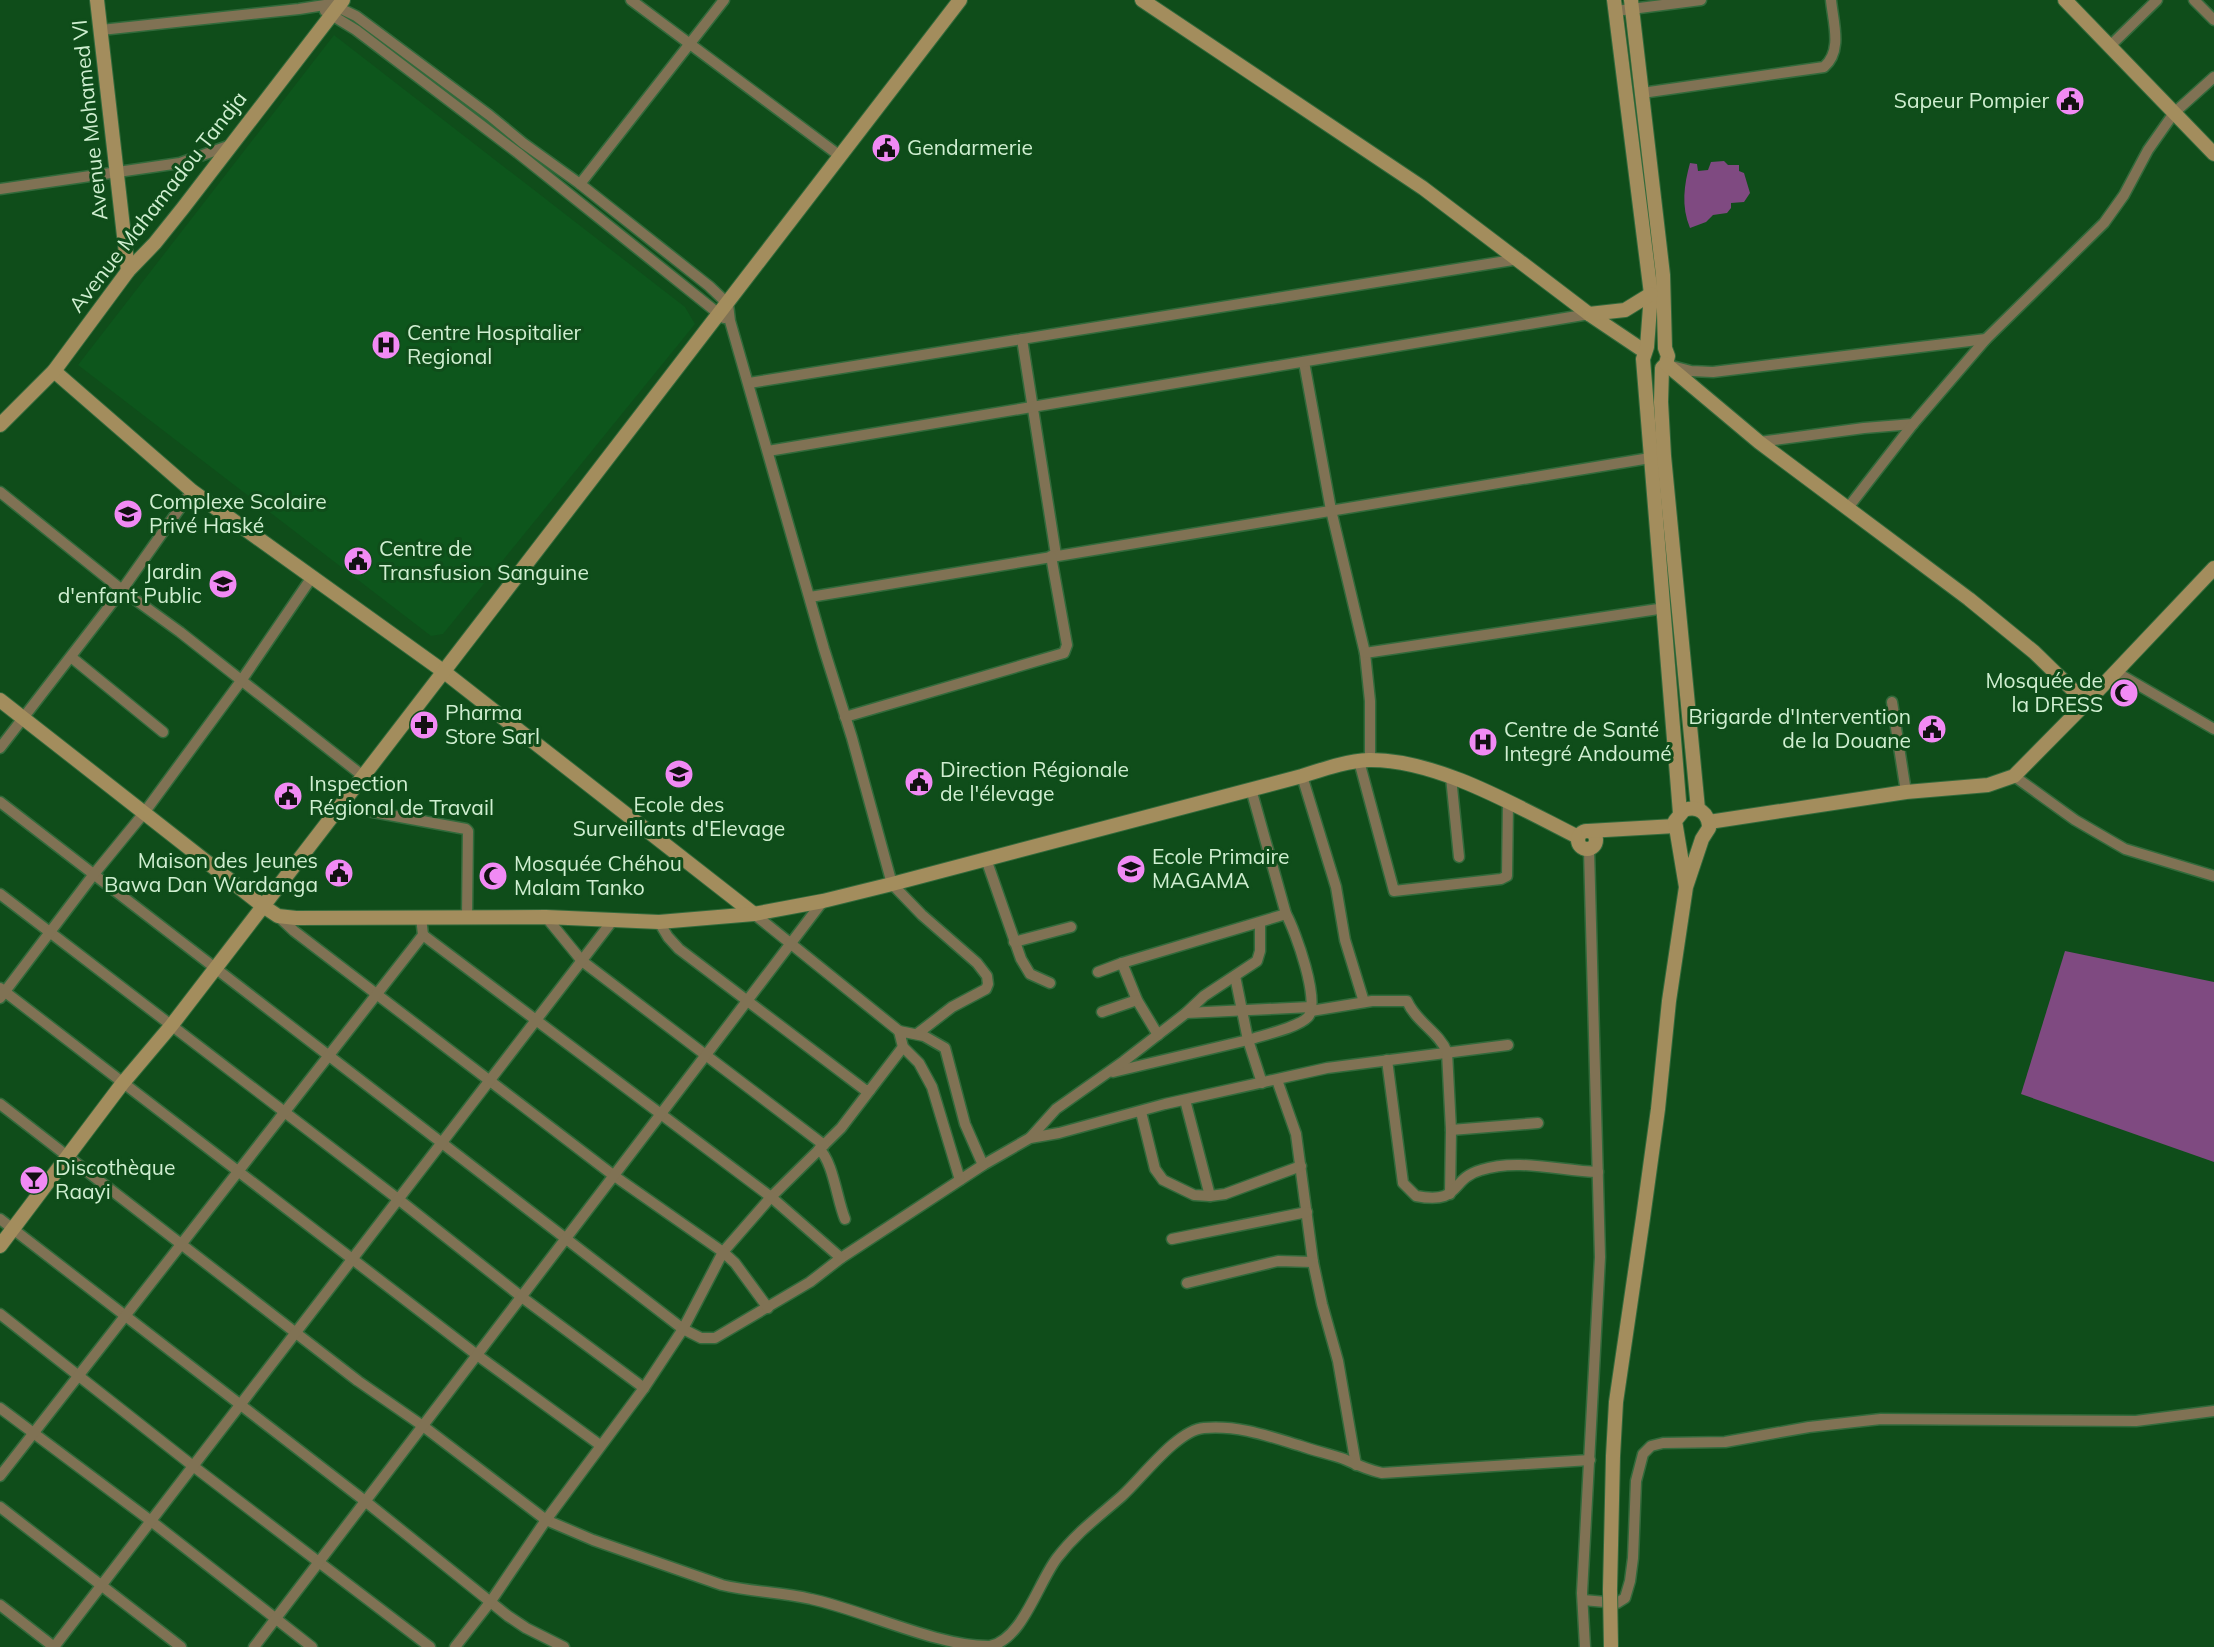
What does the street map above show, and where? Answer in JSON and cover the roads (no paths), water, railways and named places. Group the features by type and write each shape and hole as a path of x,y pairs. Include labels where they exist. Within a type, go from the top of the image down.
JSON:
{"street":[{"name":"Avenue Mohamed VI","path":"97,0 128,271"},
{"path":"631,0 840,156"},
{"path":"580,184 724,0"},
{"path":"0,1246 122,1084 171,1026 443,671 725,313 840,156 960,0"},
{"path":"1142,0 1423,188 1645,354 1652,369 1664,366 1713,372 1986,339"},
{"path":"1686,887 1678,825 1665,608 1650,458 1645,354 1651,294 1615,6 1701,0"},
{"path":"1642,93 1824,67 1830,62 1836,49 1831,0"},
{"path":"2065,0 2214,154"},
{"path":"2110,46 2157,0"},
{"path":"2194,0 2214,20"},
{"path":"100,30 331,4 361,20 489,115 709,286 725,313 749,383 892,884 922,915 978,963 987,976 986,989 952,1007 917,1034"},
{"path":"1632,5 1663,275 1665,348 1668,356 1664,366 1661,402 1664,456 1698,809"},
{"path":"338,7 356,30 725,313"},
{"name":"Avenue Mahamadou Tandja","path":"0,425 54,371 128,271 155,243 338,7"},
{"path":"409,71 417,62"},
{"path":"1847,509 1913,424 1986,339 2104,223 2124,195 2148,150 2174,113 2214,77"},
{"path":"0,189 180,163 231,145"},
{"path":"749,383 1519,259"},
{"path":"768,451 1589,314 1625,310 1651,294"},
{"path":"845,717 1064,653 1067,645 1022,339"},
{"path":"1645,354 1654,344 1665,348"},
{"path":"1304,362 1331,510 1365,653 1370,701 1365,761 1394,891 1501,879 1507,876 1508,802"},
{"path":"1664,366 1847,509 1969,599 2034,652 2073,690 2088,701"},
{"path":"54,371 192,491 443,671 754,914 899,1031 917,1034 945,1047 965,1124 983,1165"},
{"path":"1760,442 1913,424"},
{"path":"810,597 1650,458"},
{"path":"0,748 122,590 192,491"},
{"path":"1,496 180,632 363,776"},
{"path":"1709,822 1906,792 1988,785 2014,776 2214,568"},
{"path":"312,577 241,681 144,813 2,993 600,1446"},
{"path":"1365,653 1665,608"},
{"path":"70,657 164,732"},
{"path":"2116,672 2214,729"},
{"path":"0,700 278,916 294,931 613,1175 723,1252 735,1263 768,1308"},
{"path":"1892,702 1906,792"},
{"path":"278,916 296,918 546,917 659,922 754,914 823,901 892,884 1302,776 1347,762 1365,761 1418,767 1451,777 1588,840 1622,828 1678,825"},
{"path":"1302,776 1336,887 1345,940 1364,1002"},
{"path":"2014,776 2075,820 2125,849 2214,876"},
{"path":"1451,777 1459,857"},
{"path":"1107,1074 1248,1040 1300,1023 1311,1009 1309,982 1295,933 1286,914 1251,789"},
{"path":"0,802 566,1240 683,1329 701,1338 715,1338 768,1308 983,1165 1030,1138 1056,1109 1107,1074 1186,1013 1203,996 1258,958 1260,923"},
{"path":"340,806 466,829 468,831 467,917"},
{"path":"1611,1647 1612,1456 1616,1402 1658,1109 1669,1001 1686,887 1702,839 1709,828 1709,822 1703,812 1688,808 1678,825"},
{"path":"1678,825 1690,842 1702,839"},
{"path":"1585,1647 1583,1600 1600,1257 1588,840"},
{"path":"987,859 1021,959 1030,974 1050,983"},
{"path":"0,894 398,1199 523,1298 644,1388"},
{"path":"254,1647 523,1298 613,1175 823,901"},
{"path":"1098,972 1286,914"},
{"path":"0,1476 423,935 421,917"},
{"path":"546,917 582,961 706,1055 821,1147 828,1161 844,1219"},
{"path":"0,1605 54,1647 614,920"},
{"path":"659,922 668,937 680,949 866,1090 870,1089"},
{"path":"1014,942 1071,927"},
{"path":"423,935 771,1197 841,1258"},
{"path":"1122,963 1137,1000 1158,1035"},
{"path":"1235,976 1248,1040 1262,1083"},
{"path":"1102,1012 1137,1000"},
{"path":"1186,1013 1311,1009 1364,1002 1407,1001 1447,1052 1451,1130 1450,1194"},
{"path":"899,1031 903,1047 919,1063 932,1087 960,1180"},
{"path":"1030,1138 1328,1068 1508,1045"},
{"path":"455,1647 491,1601 546,1520 644,1388 683,1329 723,1252 771,1197 842,1128 903,1047"},
{"path":"1387,1060 1403,1183 1416,1196 1436,1198 1450,1194 1472,1173 1490,1168 1529,1166 1598,1172"},
{"path":"1277,1080 1296,1134 1313,1262 1338,1361 1356,1465"},
{"path":"1185,1100 1210,1196"},
{"path":"0,1104 358,1382 423,1426 546,1520 593,1540 722,1585 811,1599 930,1640 973,1647 991,1646 1010,1634 1056,1559 1090,1521 1123,1495 1143,1472 1186,1434 1196,1429 1229,1427 1268,1434 1382,1473 1590,1460"},
{"path":"1141,1112 1155,1169 1163,1180 1194,1195 1210,1196 1244,1188 1301,1166"},
{"path":"1451,1130 1538,1123"},
{"path":"1172,1239 1307,1212"},
{"path":"0,1220 526,1628 564,1647"},
{"path":"1187,1283 1278,1261 1313,1262"},
{"path":"0,1314 193,1466 430,1647"},
{"path":"0,1408 151,1521 312,1647"},
{"path":"1583,1600 1617,1603 1625,1598 1633,1558 1636,1481 1643,1454 1651,1446 1664,1443 1725,1442 1809,1427 1881,1419 2136,1421 2214,1411"},
{"path":"0,1507 182,1647"}],"place":[{"name":"Sapeur Pompier","path":"2070,101"},
{"name":"Gendarmerie","path":"886,148"},
{"name":"Centre Hospitalier Regional","path":"386,345"},
{"name":"Complexe Scolaire Privé Haské","path":"128,514"},
{"name":"Centre de Transfusion Sanguine","path":"358,561"},
{"name":"Jardin d'enfant Public","path":"223,584"},
{"name":"Mosquée de la DRESS","path":"2124,693"},
{"name":"Pharma Store Sarl","path":"424,725"},
{"name":"Brigarde d'Intervention de la Douane","path":"1932,729"},
{"name":"Centre de Santé Integré Andoumé","path":"1483,742"},
{"name":"Ecole des Surveillants d'Elevage","path":"679,774"},
{"name":"Direction Régionale de l'élevage","path":"919,782"},
{"name":"Inspection Régional de Travail","path":"288,796"},
{"name":"Ecole Primaire MAGAMA","path":"1131,869"},
{"name":"Maison des Jeunes Bawa Dan Wardanga","path":"339,873"},
{"name":"Mosquée Chéhou Malam Tanko","path":"493,876"},
{"name":"Discothèque Raayi","path":"34,1180"}]}
